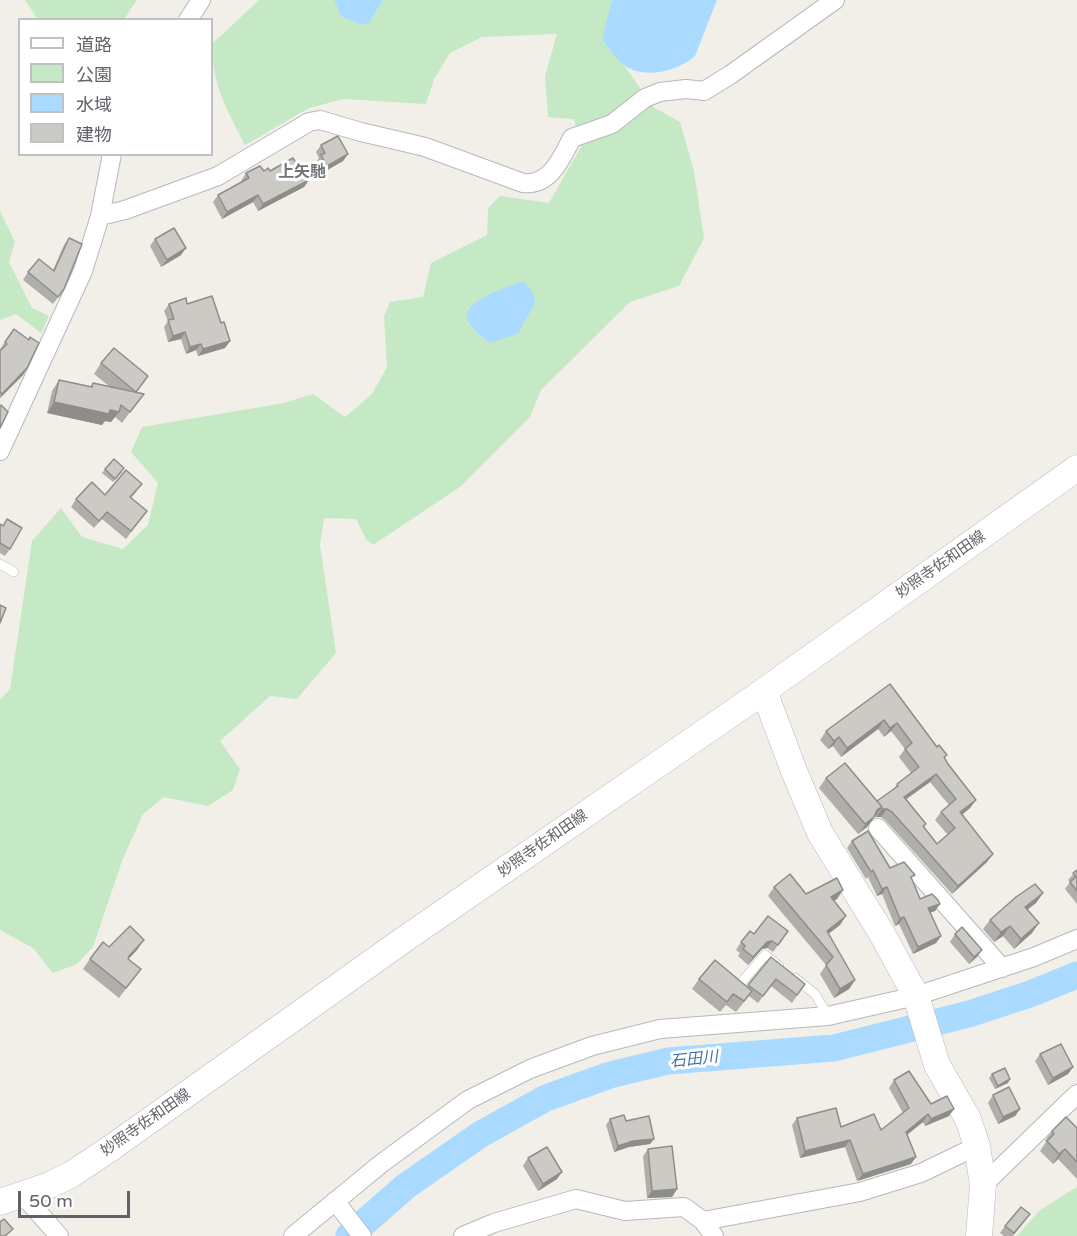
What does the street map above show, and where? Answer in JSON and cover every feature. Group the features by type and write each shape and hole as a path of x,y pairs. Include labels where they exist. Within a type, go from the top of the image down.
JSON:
{"main road":[{"name":"妙照寺佐和田線","path":"12,1198 50,1185 72,1174 111,1148 399,943 764,691 1077,468"},
{"path":"764,691 820,833 918,1000 935,1057 968,1119 977,1146 984,1185 979,1236"}],"street":[{"path":"189,18 201,0"},
{"path":"100,216 125,210 218,176 309,122 320,120 425,147 523,183 532,184 552,173 572,138 612,124 645,98 660,92 686,89 704,91 730,75 834,0"},
{"path":"0,451 83,271 100,216 112,156"},
{"path":"878,828 1002,968"},
{"path":"293,1236 338,1205 382,1163 468,1100 531,1069 581,1050 660,1029 828,1016 918,1000 1072,939"},
{"path":"984,1185 1077,1094"},
{"path":"703,1221 860,1192 921,1173 977,1146"},
{"path":"12,1198 59,1236"},
{"path":"463,1236 494,1223 576,1199 625,1211 684,1207 703,1221 714,1236"},
{"path":"338,1205 362,1236"}],"lane":[{"path":"0,564 14,572"},
{"path":"740,985 765,955 815,994 828,1016"}],"green space":[{"path":"25,0 137,0 125,18 37,18"},
{"path":"259,0 334,0 341,16 370,22 383,0 612,0 608,48 624,65 653,107 680,122 694,171 704,238 679,286 630,302 541,390 530,417 460,487 373,545 366,539 356,519 324,518 320,545 336,653 297,699 270,696 220,741 240,769 233,790 208,806 164,797 143,814 122,861 93,947 77,964 53,973 33,948 0,930 0,700 10,689 32,541 61,508 82,537 123,549 148,525 158,483 131,452 142,427 284,403 313,394 345,417 372,394 387,367 384,316 390,302 423,297 431,263 487,235 488,208 500,196 549,203 581,147 574,119 548,117 545,76 557,34 482,37 450,53 434,79 426,104 344,99 309,108 245,145 217,84 213,43","holes":["532,291 536,301 518,333 489,343 472,328 467,318"]},
{"path":"0,211 15,242 9,262 32,308 49,316 41,333 16,314 0,320"},
{"path":"1077,1187 1077,1236 1017,1236 1040,1210"}],"water":[{"path":"334,0 383,0 370,22 362,25 341,16"},
{"path":"612,0 717,0 695,56 680,66 651,73 632,70 624,65 602,39"},
{"path":"523,281 532,291 536,301 518,334 489,343 470,325 467,318 468,311 472,305 488,295"}],"building":[{"path":"338,136 348,154 327,166 321,155 325,153 321,145"},
{"path":"293,158 296,163 299,162 309,180 263,204 258,195 227,212 218,195 249,178 246,173 260,166 264,171 268,168 270,171"},
{"path":"174,228 186,248 167,260 155,239"},
{"path":"69,238 82,244 64,289 58,297 28,272 39,259 54,271"},
{"path":"212,296 230,341 203,349 201,344 190,347 185,332 173,336 168,320 174,319 169,304 186,298 187,304"},
{"path":"14,329 29,340 30,337 39,343 27,368 2,394 0,392 0,351 7,344 5,342"},
{"path":"114,348 148,376 136,392 101,363"},
{"path":"59,380 92,387 93,383 144,394 130,412 121,405 119,412 110,410 109,414 54,402"},
{"path":"0,406 8,412 0,428"},
{"path":"114,459 124,468 115,479 105,469"},
{"path":"126,470 142,484 130,497 147,511 131,531 107,512 99,521 76,499 92,482 105,495"},
{"path":"7,519 22,528 10,549 0,543 0,524 3,526"},
{"path":"0,605 6,608 0,623"},
{"path":"890,684 937,747 939,745 947,755 944,757 948,764 976,800 960,812 993,854 958,886 892,812 881,808 877,801 919,767 905,749 912,743 897,723 890,728 884,720 847,748 839,737 834,741 826,731","holes":["936,774 956,799 941,812 955,828 937,844 923,826 926,824 904,797"]},
{"path":"845,763 882,807 865,824 826,778"},
{"path":"868,831 890,868 904,862 915,875 911,877 920,899 932,894 938,900 940,904 928,908 941,936 918,947 904,917 900,919 887,887 882,889 873,870 871,872 852,841"},
{"path":"1077,870 1077,891 1070,882 1076,877 1073,873"},
{"path":"790,874 806,894 837,878 843,890 831,897 846,916 827,931 855,980 840,989 826,965 833,957 774,887"},
{"path":"1035,884 1043,893 1025,907 1039,923 1021,939 1010,926 1001,932 990,920"},
{"path":"768,916 788,931 778,945 772,941 767,942 753,957 743,949 745,946 741,942 750,931 754,934"},
{"path":"130,926 144,940 129,956 128,959 141,969 126,988 90,959 103,942 109,947"},
{"path":"962,927 982,950 974,957 955,934"},
{"path":"771,957 805,984 797,995 776,979 763,996 748,985"},
{"path":"715,960 752,991 744,1001 733,994 727,1002 699,979"},
{"path":"1061,1044 1073,1067 1053,1078 1040,1054"},
{"path":"1005,1068 1010,1079 998,1086 992,1074"},
{"path":"909,1071 931,1104 947,1096 954,1109 931,1119 928,1114 906,1132 916,1157 863,1174 850,1140 805,1151 797,1118 836,1108 841,1127 874,1114 881,1130 909,1108 894,1080"},
{"path":"1009,1087 1020,1109 1003,1117 993,1095"},
{"path":"624,1115 626,1121 649,1116 654,1139 633,1141 618,1146 610,1119"},
{"path":"1066,1117 1077,1128 1077,1162 1065,1149 1059,1154 1047,1141 1054,1134 1052,1131"},
{"path":"672,1146 677,1189 652,1191 648,1149"},
{"path":"547,1147 562,1172 543,1184 528,1158"},
{"path":"1021,1207 1030,1214 1014,1233 1005,1226"},
{"path":"4,1219 13,1229 5,1236 0,1236 0,1222"}],"waterway":[{"name":"石田川","path":"349,1236 406,1186 481,1134 546,1098 610,1075 668,1061 834,1048 969,1014 1030,994 1077,975"}],"district":[{"name":"上矢馳","path":"302,173"}]}
